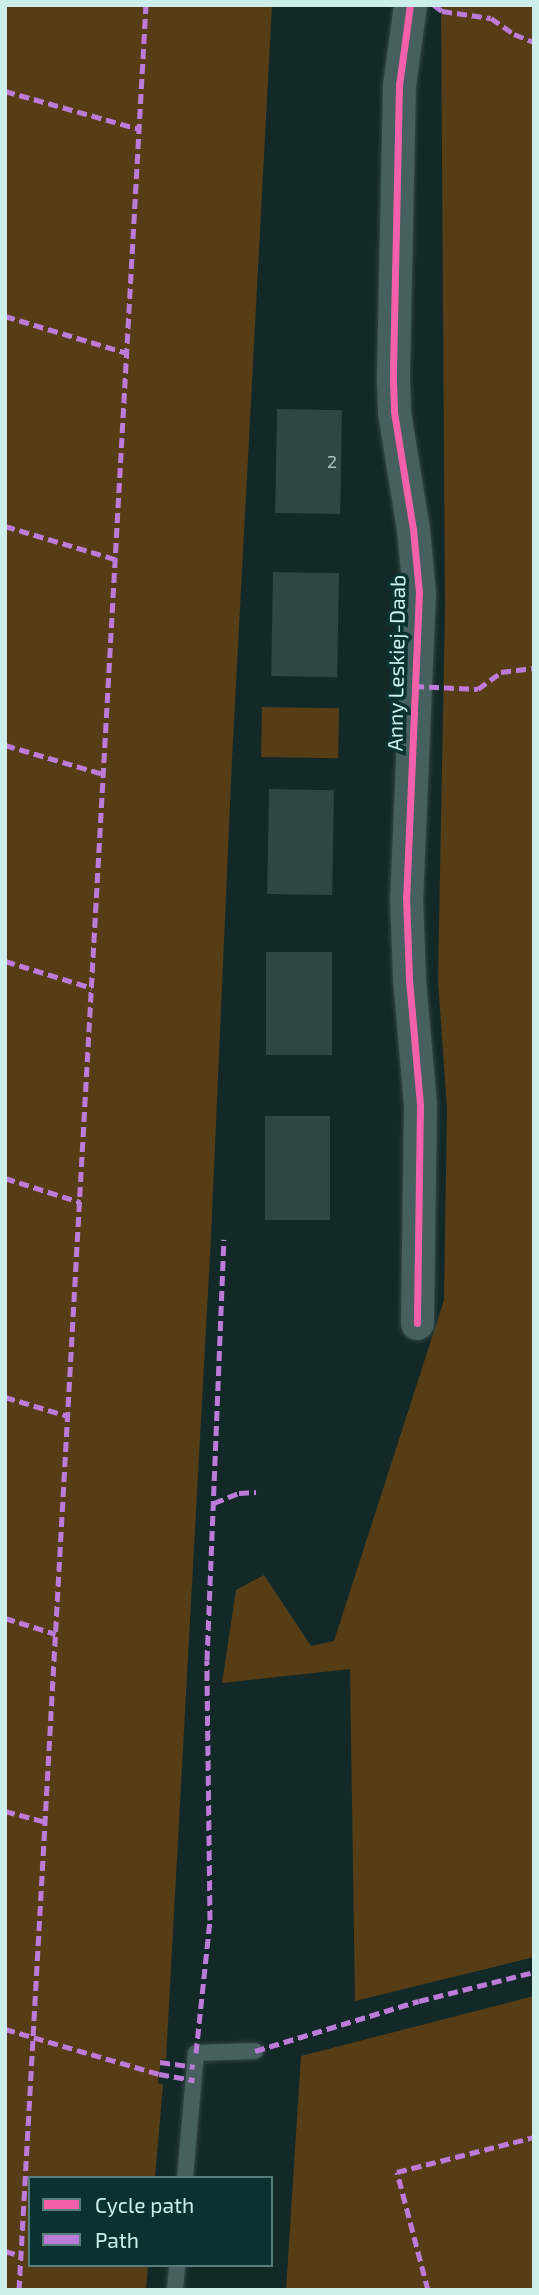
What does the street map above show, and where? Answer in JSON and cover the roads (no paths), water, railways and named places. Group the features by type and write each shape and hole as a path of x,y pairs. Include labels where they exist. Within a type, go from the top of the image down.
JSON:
{"street":[{"name":"Anny Leskiej-Daab","path":"410,5 399,85 393,381 394,412 413,529 419,592 406,896 420,1104 417,1323"}],"lane":[{"path":"185,2176 196,2053 256,2051"},
{"path":"175,2290 177,2267"}]}
